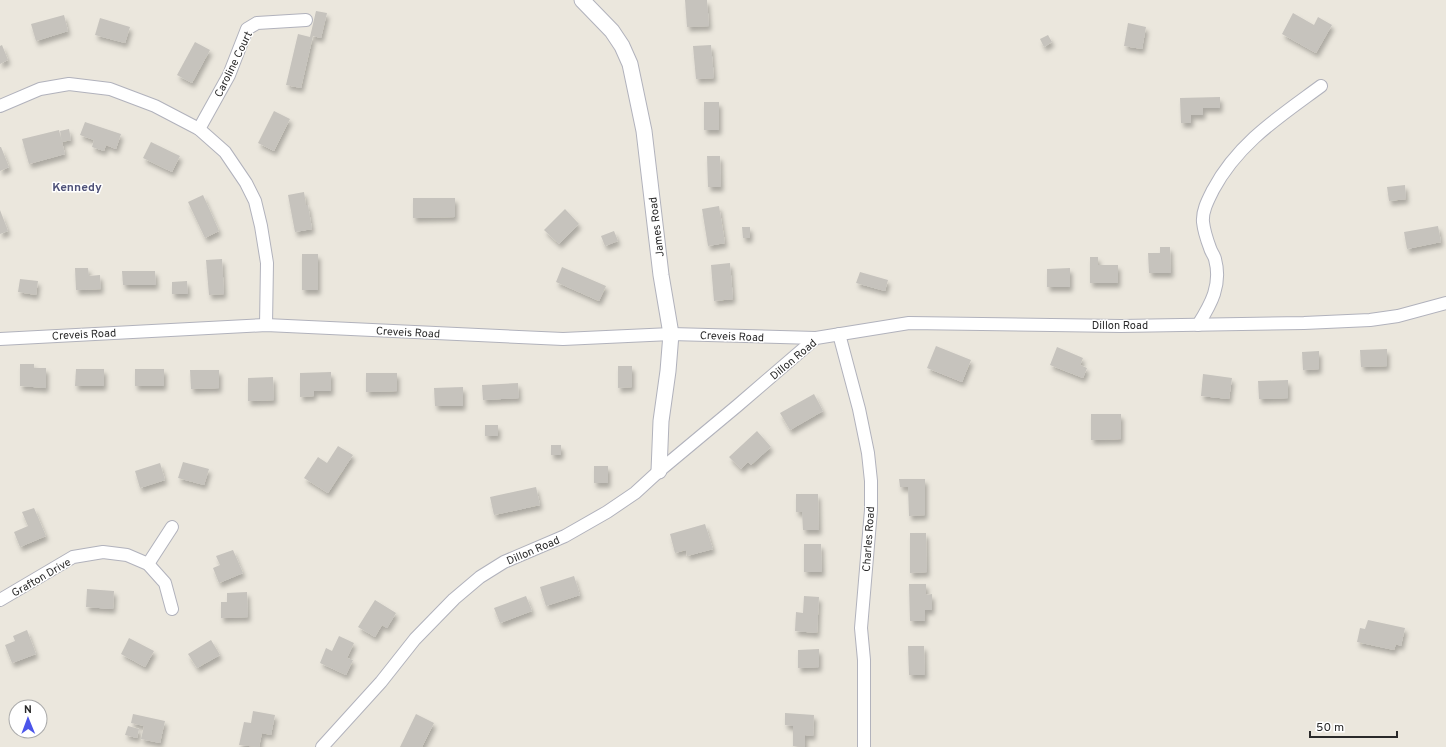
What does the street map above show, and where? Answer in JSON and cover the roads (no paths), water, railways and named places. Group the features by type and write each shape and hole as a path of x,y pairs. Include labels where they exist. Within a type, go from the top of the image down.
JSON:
{"street":[{"name":"James Road","path":"582,0 612,31 622,46 630,64 644,131 661,275 671,334 668,371 661,421 659,470"},
{"name":"Caroline Court","path":"199,129 229,75 247,29 257,23 306,20"},
{"path":"0,106 40,89 69,84 110,89 155,106 199,129 226,152 256,201 267,264 266,325"},
{"path":"1198,325 1212,303 1217,279 1215,258 1206,236 1203,221 1208,200 1225,169 1259,132 1321,86"},
{"name":"Dillon Road","path":"322,747 381,682 415,639 454,599 480,577 504,562 565,536 607,512 635,493 659,470 737,406 816,338 909,324 1113,326 1296,323 1370,320 1398,316 1446,303"},
{"name":"Creveis Road","path":"0,338 266,325 563,339 671,334 816,338"},
{"name":"Charles Road","path":"839,334 859,409 868,453 871,481 871,510 861,628 864,660 864,747"},
{"path":"148,564 172,527"},
{"name":"Grafton Drive","path":"0,600 73,557 103,552 126,555 148,564 165,583 172,609"}],"district":[{"name":"Kennedy","path":"77,187"}]}
